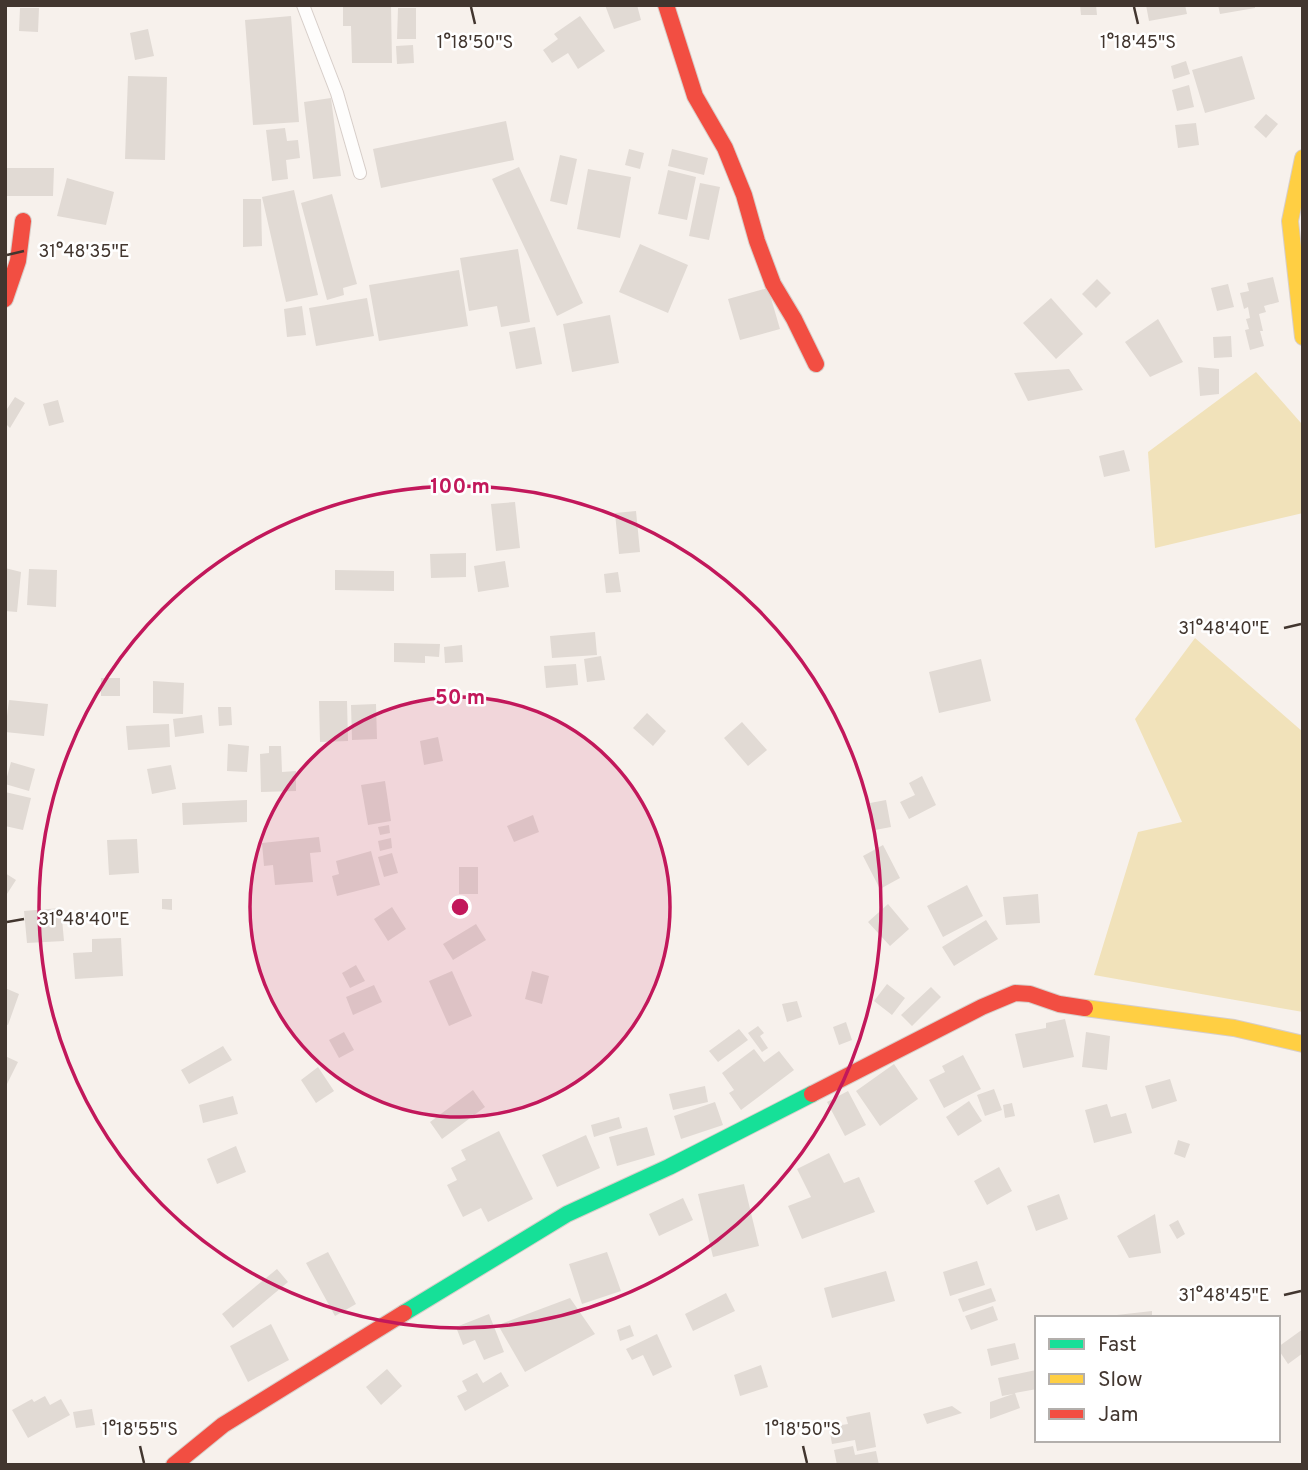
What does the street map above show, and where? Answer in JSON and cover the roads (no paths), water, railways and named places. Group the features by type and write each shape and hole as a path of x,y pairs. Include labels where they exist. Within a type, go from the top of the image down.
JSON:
{"street":[{"path":"666,5 695,96 725,148 744,195 773,284 816,364"},
{"path":"1303,159 1290,221 1303,337"},
{"path":"5,299 15,275 21,249 23,221"},
{"path":"174,1465 223,1425 567,1214 669,1167 982,1007 1015,993 1030,994 1059,1004 1234,1028 1303,1044"}],"lane":[{"path":"303,5 337,93 360,173"}]}
